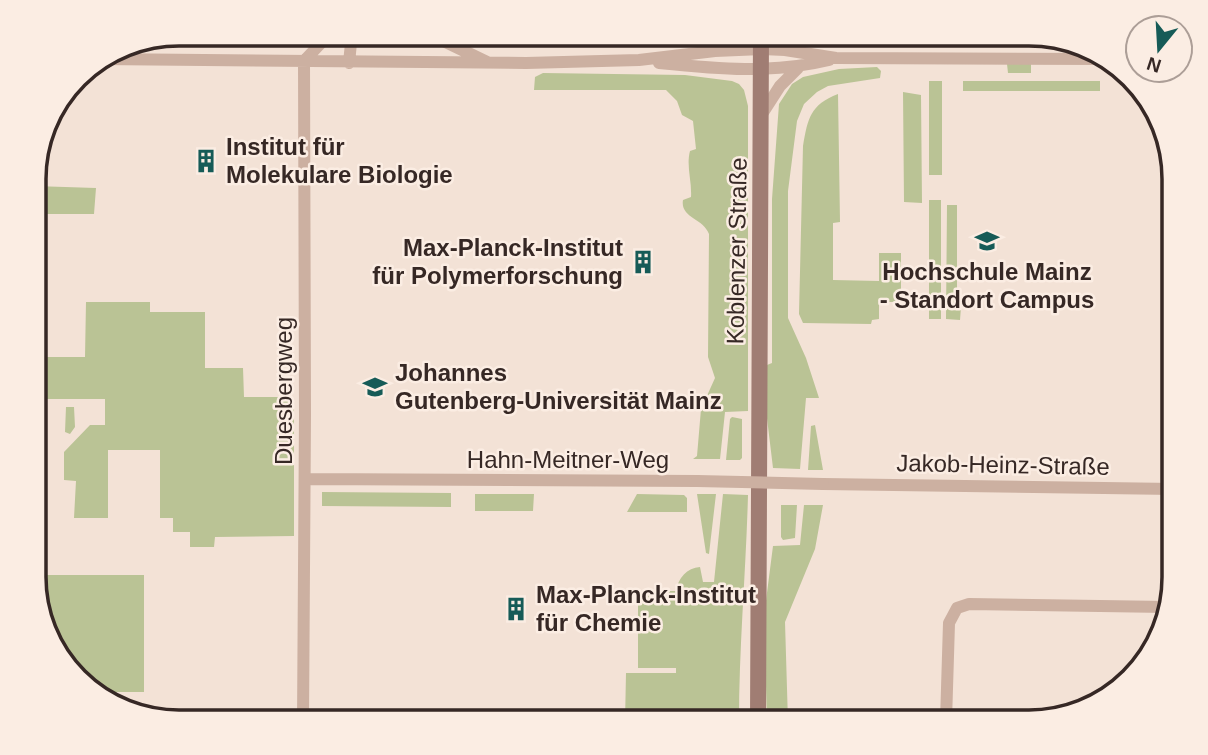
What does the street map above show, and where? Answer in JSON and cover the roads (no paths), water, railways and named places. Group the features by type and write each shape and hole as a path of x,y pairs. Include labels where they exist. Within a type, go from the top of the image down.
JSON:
{"main road":[{"name":"Koblenzer Straße","path":"758,709 761,46"}],"street":[{"path":"303,61 318,46"},
{"path":"349,63 351,46"},
{"path":"454,46 491,64"},
{"path":"715,51 721,46"},
{"path":"120,59 491,64 639,60 738,46"},
{"path":"774,46 836,58 1088,59"},
{"path":"639,60 725,70 761,71 798,68 836,58"},
{"name":"Duesbergweg","path":"303,61 303,710"},
{"path":"762,114 780,86 798,68"},
{"name":"Hahn-Meitner-Weg","path":"305,479 827,484"},
{"name":"Jakob-Heinz-Straße","path":"827,484 1162,489"},
{"path":"946,709 949,623 957,608 969,604 1159,607"}],"place":[{"name":"Institut für Molekulare Biologie","path":"206,161"},
{"name":"Hochschule Mainz - Standort Campus","path":"987,241"},
{"name":"Max-Planck-Institut für Polymerforschung","path":"643,262"},
{"name":"Johannes Gutenberg-Universität Mainz","path":"375,387"},
{"name":"Max-Planck-Institut für Chemie","path":"516,609"}]}
